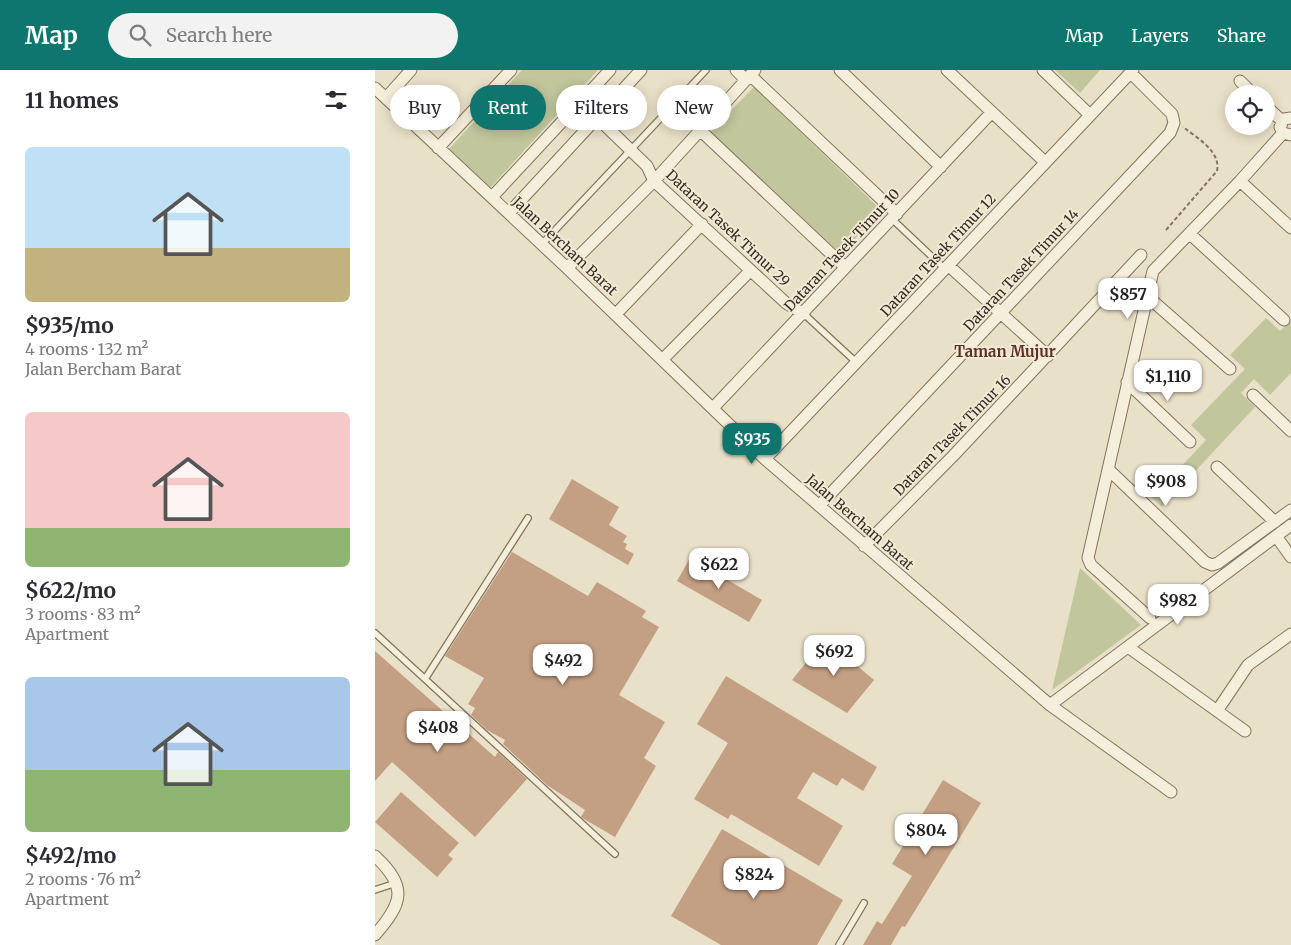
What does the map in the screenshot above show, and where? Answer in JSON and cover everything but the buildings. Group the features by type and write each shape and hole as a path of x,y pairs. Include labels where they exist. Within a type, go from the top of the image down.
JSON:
{"street":[{"path":"386,98 411,70"},
{"path":"438,148 511,70"},
{"path":"596,85 610,70"},
{"path":"627,85 641,70"},
{"path":"736,70 750,75 894,217"},
{"path":"840,70 941,167"},
{"path":"947,70 1045,162"},
{"path":"1043,70 1090,115"},
{"path":"1132,71 1174,118"},
{"name":"Dataran Tasek Timur 12","path":"765,459 1132,71"},
{"path":"731,96 750,75"},
{"path":"1240,81 1244,85"},
{"name":"Jalan Bercham Barat","path":"375,88 616,314 765,459 1050,705 1171,792"},
{"path":"1150,618 1088,561 1153,271 1287,134 1280,127 1289,118 1275,111"},
{"name":"Dataran Tasek Timur 10","path":"713,408 804,314 992,112"},
{"name":"Dataran Tasek Timur 14","path":"819,506 1170,133 1174,118"},
{"path":"492,197 556,129"},
{"path":"509,213 584,130"},
{"name":"Dataran Tasek Timur 29","path":"610,130 650,170 654,180 750,271 786,303 804,314"},
{"path":"567,268 654,180 700,130 845,268"},
{"path":"1240,182 1291,228"},
{"path":"616,314 701,224"},
{"path":"1190,234 1283,320"},
{"name":"Dataran Tasek Timur 16","path":"864,546 955,455 1141,255"},
{"path":"947,267 1048,356"},
{"path":"663,359 750,271"},
{"path":"1147,296 1230,369"},
{"path":"1127,382 1190,442"},
{"path":"1253,395 1291,431"},
{"path":"1217,467 1275,522"},
{"path":"1108,469 1208,564 1218,563 1291,510"},
{"path":"1050,705 1291,525"},
{"path":"1276,536 1291,557"},
{"path":"1217,711 1248,665 1291,634"},
{"path":"1127,646 1245,731"},
{"path":"375,856 391,871 396,883 399,899 397,907 375,934"}],"lane":[{"path":"542,244 706,70"},
{"path":"894,217 947,267"},
{"path":"804,314 857,363"},
{"path":"425,679 528,518"},
{"path":"375,633 615,854"},
{"path":"375,890 396,883"},
{"path":"839,945 864,902"}],"path":[{"path":"1166,230 1217,171 1219,163 1214,153 1174,118"}],"green space":[{"path":"522,70 598,70 584,85 556,85 556,116 546,127 546,85 508,85"},
{"path":"1055,70 1100,70 1080,93"},
{"path":"754,87 881,210 841,254 710,132 712,130 731,130 731,111"},
{"path":"470,126 470,130 543,130 490,188 448,150"},
{"path":"1266,318 1280,331 1291,320 1291,373 1270,395 1254,379 1241,393 1255,407 1162,507 1152,498 1206,440 1191,425 1245,369 1230,355"},
{"path":"1080,568 1141,625 1052,690"}],"district":[{"name":"Taman Mujur","path":"1005,351"}]}
